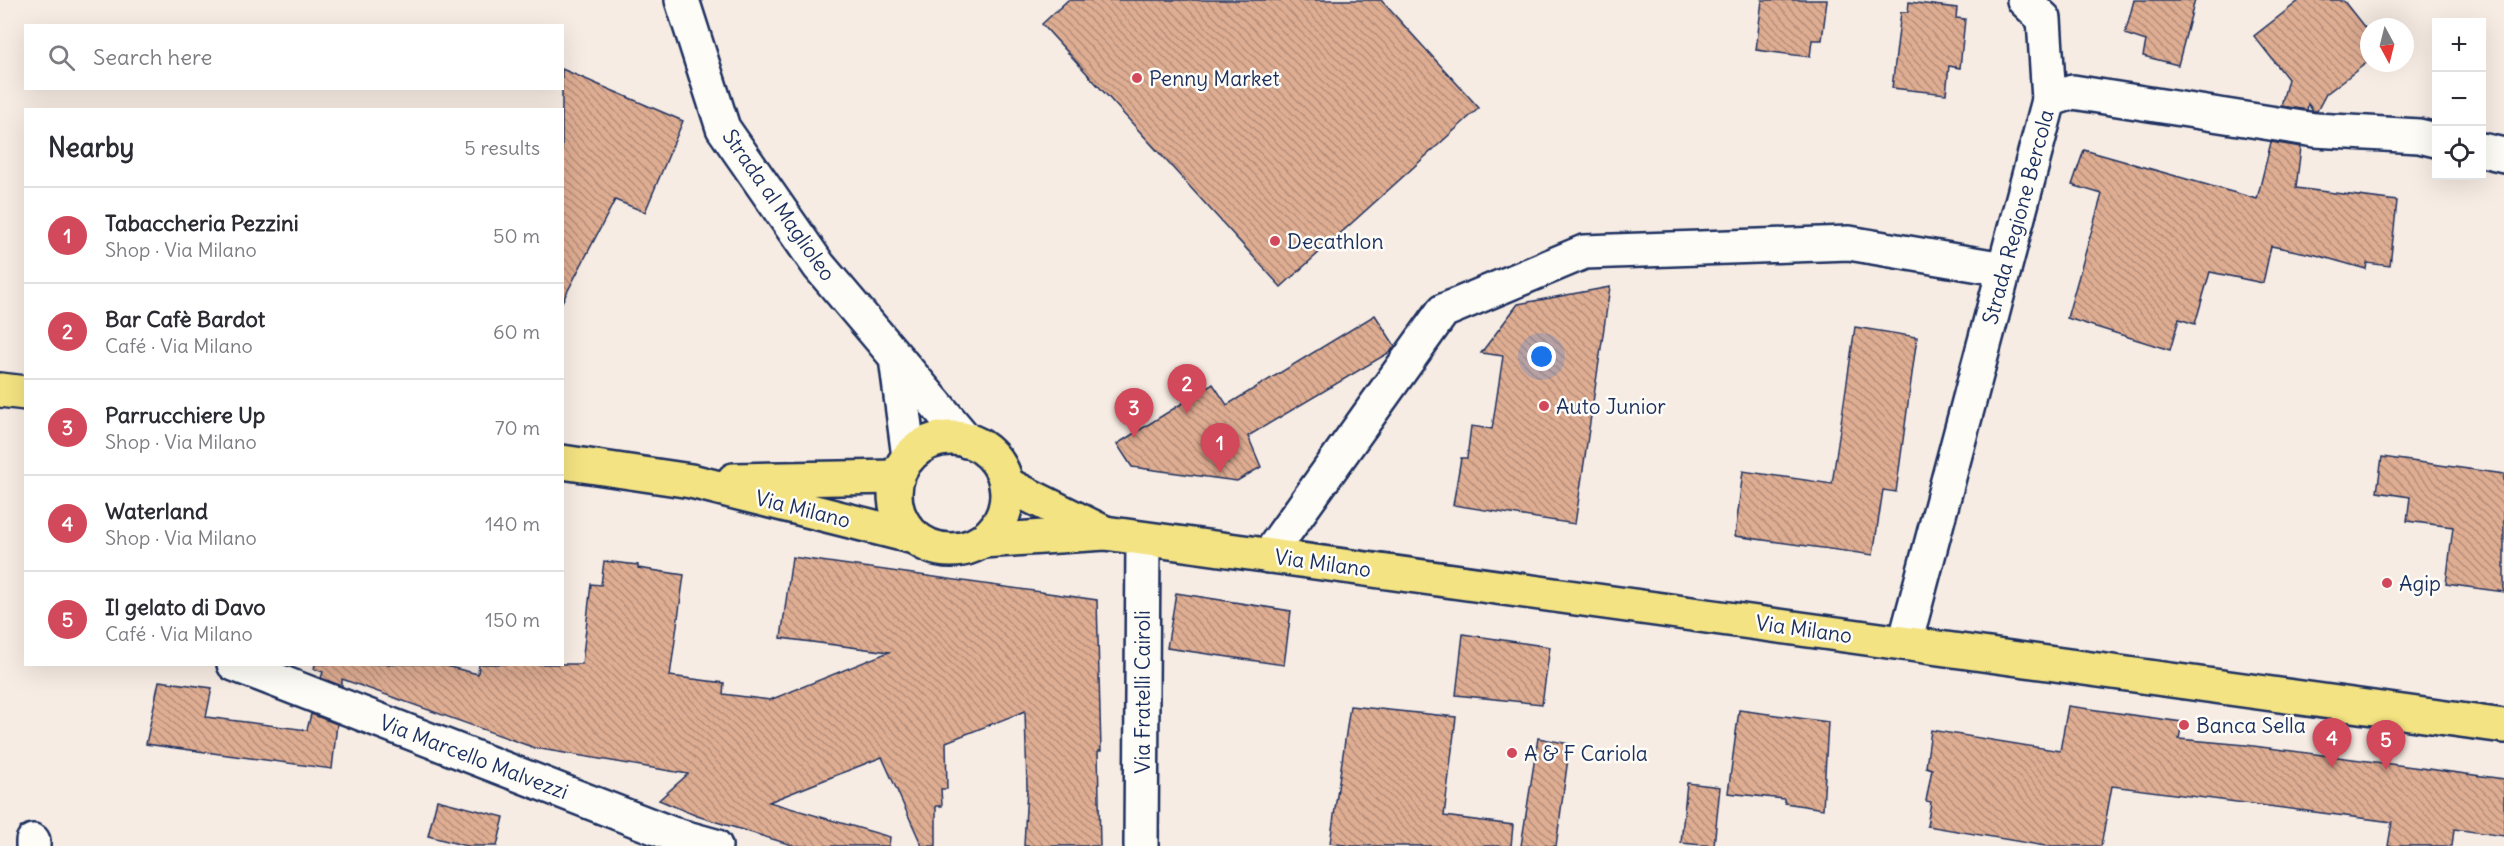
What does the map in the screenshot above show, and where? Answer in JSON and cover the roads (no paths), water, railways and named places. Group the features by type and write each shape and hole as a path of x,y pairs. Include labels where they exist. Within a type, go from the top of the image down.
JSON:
{"main road":[{"path":"0,390 24,393"},
{"path":"951,438 967,441 980,447 1000,467 1006,484 1006,501 1002,516 994,530 982,541 966,549 947,550 930,547 914,537 903,525 897,510 894,494 903,467 921,447 936,440 951,438"},
{"name":"Via Milano","path":"564,462 692,481 914,537"},
{"name":"Via Milano","path":"692,481 903,467"},
{"name":"Via Milano","path":"1006,484 1105,533"},
{"name":"Via Milano","path":"982,541 1105,533 2504,726"}],"street":[{"name":"Strada al Maglioleo","path":"682,0 723,128 819,266 967,441"},
{"path":"2024,0 2044,19 2049,100"},
{"name":"Strada Regione Bercola","path":"1905,643 2049,100 2073,92 2315,130 2419,136 2432,139"},
{"path":"2486,151 2504,155"},
{"path":"1268,556 1443,311 1584,252 1849,243 2004,269"},
{"path":"896,358 903,467"},
{"name":"Via Fratelli Cairoli","path":"1141,846 1143,539"},
{"name":"Via Marcello Malvezzi","path":"239,666 672,834 715,846"}],"place":[{"name":"Penny Market","path":"1137,78"},
{"name":"Decathlon","path":"1275,241"},
{"name":"Auto Junior","path":"1544,406"},
{"name":"Bar Cafè Bardot","path":"1187,414"},
{"name":"Parrucchiere Up","path":"1134,438"},
{"name":"Tabaccheria Pezzini","path":"1220,473"},
{"name":"Agip","path":"2387,583"},
{"name":"Banca Sella","path":"2184,725"},
{"name":"A & F Cariola","path":"1512,753"},
{"name":"Waterland","path":"2332,768"},
{"name":"Il gelato di Davo","path":"2386,770"}]}
